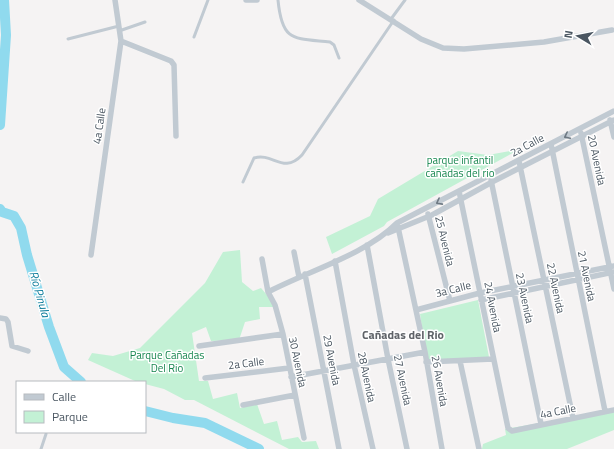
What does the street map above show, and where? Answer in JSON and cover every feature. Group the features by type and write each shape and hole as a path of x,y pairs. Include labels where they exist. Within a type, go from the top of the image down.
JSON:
{"street":[{"name":"4a Calle","path":"91,255 121,41 115,0"},
{"path":"246,0 257,0"},
{"path":"358,0 421,39 443,48 464,49 544,42 612,30"},
{"path":"121,41 171,61 174,65 176,136"},
{"path":"612,112 614,137"},
{"name":"2a Calle","path":"268,292 335,261 388,233 429,216 461,198 519,161 612,112"},
{"name":"2a Calle","path":"388,233 397,223 459,191 521,168 612,121"},
{"name":"20 Avenida","path":"580,129 612,269 614,289"},
{"name":"21 Avenida","path":"551,144 605,411"},
{"name":"22 Avenida","path":"519,161 573,418"},
{"name":"23 Avenida","path":"491,179 541,424"},
{"name":"24 Avenida","path":"459,191 508,428"},
{"name":"25 Avenida","path":"427,208 450,301"},
{"name":"26 Avenida","path":"397,223 425,352 442,449"},
{"name":"27 Avenida","path":"367,245 388,359 407,449"},
{"path":"294,252 299,277"},
{"name":"30 Avenida","path":"262,259 268,292 275,305 283,334 304,438"},
{"name":"28 Avenida","path":"335,261 354,366 373,449"},
{"name":"3a Calle","path":"416,310 512,286 576,273 612,269"},
{"name":"3a Calle","path":"481,300 578,280 612,269"},
{"name":"29 Avenida","path":"305,274 339,449"},
{"path":"0,318 6,319 8,322 12,346 28,351"},
{"name":"2a Calle","path":"199,346 283,334"},
{"path":"291,377 425,352"},
{"path":"426,362 493,358"},
{"path":"460,361 479,449"},
{"name":"2a Calle","path":"205,378 289,368"},
{"path":"243,405 295,395"},
{"name":"4a Calle","path":"508,428 512,431 614,410"}],"lane":[{"path":"194,37 208,0"},
{"path":"278,0 284,30 288,34 298,38 330,42 334,45 339,58"},
{"path":"243,182 254,158 260,157 290,164 302,155 405,0"},
{"path":"68,39 119,29 145,22"},
{"path":"41,449 46,434"}],"green space":[{"name":"parque infantil cañadas del rio","path":"520,149 332,254 326,237 370,216 378,199 458,151 488,155"},
{"name":"Parque Cañadas Del Rio","path":"240,250 242,282 253,291 261,288 272,301 274,307 259,307 260,319 245,322 239,340 211,341 206,327 192,333 199,381 208,381 213,399 237,393 240,408 257,404 264,424 277,421 282,440 298,437 302,442 316,441 319,449 289,449 194,400 185,400 164,389 146,384 146,381 135,381 88,360 92,353 113,356 140,348 205,283 223,252"},
{"path":"478,300 489,357 427,362 420,314"},
{"path":"614,410 614,430 567,449 482,449 483,444 506,435 505,429"}],"waterway":[{"name":"Río Pinula","path":"0,125 6,35 4,0"},
{"name":"Río Pinula","path":"0,209 2,212 14,216 21,228 27,255 49,327 64,367 80,381"},
{"name":"Río Pinula","path":"146,411 173,418 205,423 259,449"}],"district":[{"name":"Cañadas del Rio","path":"403,334"}]}
